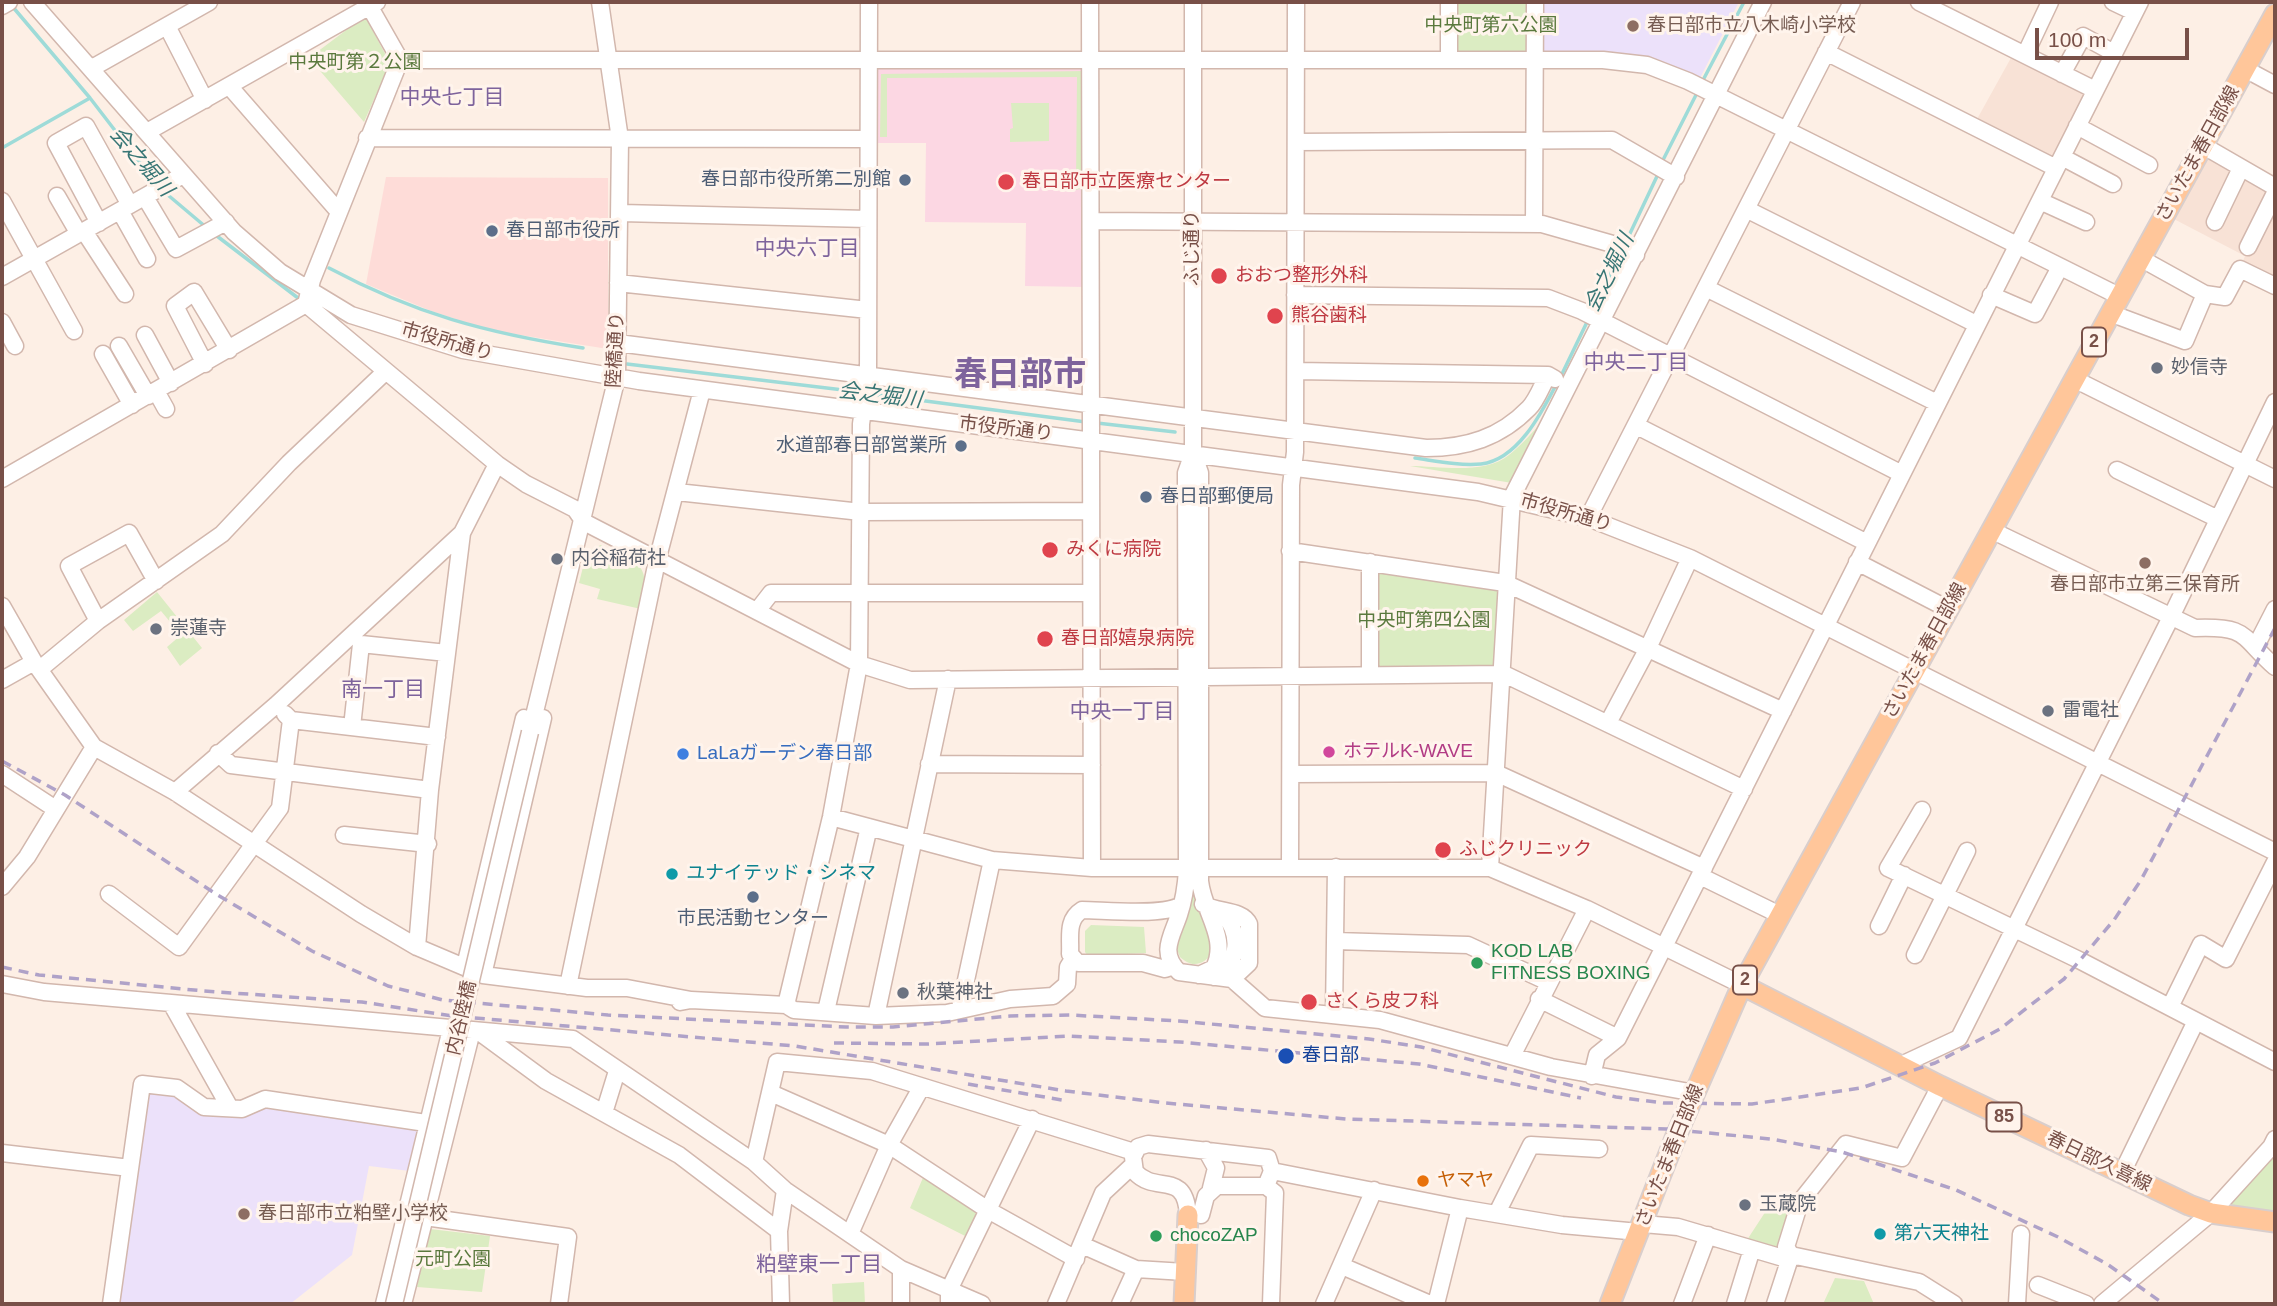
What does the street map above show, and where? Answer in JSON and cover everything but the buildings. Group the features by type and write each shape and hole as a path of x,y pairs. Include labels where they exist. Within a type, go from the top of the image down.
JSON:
{"main road":[{"name":"さいたま春日部線","path":"1610,1304 1695,1093 1742,985 2275,14"},
{"name":"春日部久喜線","path":"1742,985 1940,1086 2211,1213 2275,1222"},
{"path":"1184,1304 1185,1272 1194,1215"},
{"path":"1194,1215 1196,1304"}],"street":[{"path":"2,6 9,2"},
{"name":"市役所通り","path":"32,2 183,175 255,252 308,298 351,315 463,350 617,372 702,390 863,405 1193,449 1295,447 1588,518 1690,558 2275,852"},
{"path":"92,68 167,26 188,7 209,2"},
{"name":"陸橋通り","path":"530,732 583,522 617,372 620,139 600,2"},
{"path":"786,1005 831,817 859,664 863,405 867,379 869,2"},
{"path":"1090,2 1093,868"},
{"name":"ふじ通り","path":"1193,2 1193,449 1186,473 1193,675 1194,867"},
{"path":"1290,867 1290,551 1296,371 1296,2"},
{"path":"1449,2 1449,59"},
{"path":"1534,224 1535,2"},
{"path":"1490,867 1504,674 1505,583 1512,498 1559,381 1600,321 1712,93 1763,2"},
{"path":"1588,518 1852,2"},
{"path":"1919,2 2095,90"},
{"path":"2025,55 2050,2"},
{"path":"1592,1076 1597,1055 1618,1038 2137,7 2113,2"},
{"path":"2,479 229,350 308,298 367,138 400,60 371,3 230,87 147,132"},
{"path":"167,26 205,100"},
{"path":"2062,74 2082,36 2114,53"},
{"path":"1826,52 2059,163 2113,184"},
{"path":"400,60 1449,59 1629,62 1664,70 1688,81 2060,267 2115,305 2185,341 2205,294"},
{"path":"2245,69 2275,85"},
{"path":"230,87 339,212"},
{"path":"2077,126 2149,165"},
{"path":"99,223 56,143 86,127 147,259"},
{"path":"367,138 868,139"},
{"path":"1296,142 1612,140 1673,175"},
{"path":"2202,145 2275,187"},
{"path":"2215,222 2241,168"},
{"path":"2,277 183,175"},
{"path":"155,191 176,249 226,222"},
{"path":"2248,247 2275,193"},
{"path":"57,196 125,294"},
{"path":"2,201 74,331"},
{"path":"2040,201 2086,222"},
{"path":"1748,209 1976,324"},
{"path":"621,213 868,219"},
{"path":"1091,221 1534,224 1616,245 1633,254"},
{"path":"2140,258 2205,294 2225,298 2240,269 2275,286"},
{"path":"1991,295 2035,314 2060,267"},
{"path":"618,283 867,310"},
{"path":"1706,288 1937,403"},
{"path":"205,364 175,306 194,292 229,350"},
{"path":"1295,295 1548,298 1582,311 1902,474"},
{"path":"308,298 385,372 496,464 526,484 575,509 583,522 859,664 896,677 948,679 1504,674 1744,789"},
{"path":"2,322 15,345"},
{"path":"145,335 171,383"},
{"path":"119,346 166,409"},
{"path":"618,346 1193,423 1295,447 1461,448 1486,440 1530,408 1559,381"},
{"path":"103,354 132,405"},
{"path":"1296,371 1559,381"},
{"path":"2,680 37,665 222,534 289,463 385,372"},
{"path":"2074,379 2275,479"},
{"path":"568,986 657,561 702,390"},
{"path":"1901,1065 1959,1038 2098,764 2275,402"},
{"path":"1637,426 1867,543"},
{"path":"175,792 358,636 462,533 496,464"},
{"path":"2117,470 2218,519"},
{"path":"677,492 861,512 1091,511"},
{"path":"1991,530 2195,628 2226,627 2242,633 2275,666"},
{"path":"98,621 69,566 129,533 156,580"},
{"path":"417,947 428,844 430,790 462,533"},
{"path":"1290,551 1505,583 1783,711"},
{"path":"1608,723 1648,648 1690,558"},
{"path":"1370,562 1370,674"},
{"path":"1857,562 1948,609"},
{"path":"757,611 771,593 1091,593"},
{"path":"2,606 37,665 94,747 175,792 417,947 483,975 568,986 627,988 691,1000 786,1005 794,1010 876,1016 947,1013 1010,999 1053,996 1067,984 1068,967 1073,960 1071,923 1073,916 1082,910 1162,911 1182,904"},
{"path":"2256,646 2275,609"},
{"path":"358,636 447,653"},
{"path":"352,727 358,636"},
{"path":"465,966 528,704 544,671"},
{"path":"483,975 547,704 544,671"},
{"path":"876,1016 948,679"},
{"path":"276,705 292,720 437,737"},
{"path":"109,894 180,947 280,808 292,720"},
{"name":"内谷陸橋","path":"394,1304 530,732"},
{"path":"2,887 27,857 54,808 94,747"},
{"path":"218,753 230,765 430,790"},
{"path":"929,764 1092,765"},
{"path":"1291,774 1496,773 1702,872 1780,915"},
{"path":"2,774 54,808"},
{"path":"1922,810 1888,868 2013,928 2275,1062"},
{"path":"831,817 992,860 1093,868 1490,867 1587,909 1742,985"},
{"path":"826,1011 869,827"},
{"path":"344,835 428,844"},
{"path":"1914,956 1968,851"},
{"path":"960,1008 992,860"},
{"path":"2170,1007 2201,944 2226,959 2275,862"},
{"path":"1194,867 1168,946 1174,966 1184,974 1232,979 1265,1008 1380,1020 1592,1076 1695,1093"},
{"path":"1194,867 1203,904 1219,937 1221,954 1207,976"},
{"path":"1334,1014 1336,867"},
{"path":"1879,926 1904,875"},
{"path":"1203,904 1223,912 1241,915 1249,924 1249,963 1241,974 1232,979"},
{"path":"1512,1056 1587,909"},
{"path":"1207,976 1227,969 1237,944 1232,925 1223,912"},
{"path":"1336,941 1468,945 1548,982"},
{"path":"1073,960 1078,963 1143,963 1165,969 1174,966"},
{"path":"2,984 44,992 573,1039 754,1162 785,1190 901,1269 949,1297 982,1304"},
{"path":"1539,999 1618,1038"},
{"path":"171,1003 230,1108"},
{"path":"2122,1173 2196,1021"},
{"path":"384,1304 451,1029"},
{"path":"476,1032 504,1047 546,1081 679,1155 779,1231"},
{"path":"403,1304 476,1032"},
{"path":"754,1162 777,1062 872,1071 920,1088 1032,1119 1134,1159"},
{"path":"604,1113 617,1071"},
{"path":"111,1304 142,1084 177,1088 204,1107 252,1107 265,1099 426,1123"},
{"path":"1775,1304 1791,1257 1786,1247 1800,1202 1846,1144 1902,1158 1940,1086"},
{"path":"850,1234 890,1145 920,1088"},
{"path":"771,1093 890,1145 988,1210 1079,1252 1136,1269 1185,1272"},
{"path":"949,1297 1032,1119"},
{"path":"1056,1304 1103,1193 1148,1144 1262,1155 1268,1158 1269,1179 1275,1193 1271,1304"},
{"path":"1497,1213 1531,1145 1599,1149"},
{"path":"2102,1304 2211,1213 2274,1145"},
{"path":"1194,1215 1211,1188 1216,1168 1206,1150"},
{"path":"2,1153 130,1168"},
{"path":"1134,1159 1135,1172 1147,1182 1166,1182 1181,1190 1194,1215"},
{"path":"1211,1188 1269,1179 1374,1190 1562,1225 1678,1227 1752,1249 1919,1282 1954,1304"},
{"path":"781,1304 779,1231 785,1190"},
{"path":"1324,1304 1374,1190"},
{"path":"1436,1304 1460,1208"},
{"path":"425,1217 568,1237 559,1304"},
{"path":"2017,1304 2021,1234"},
{"path":"1682,1304 1708,1235"},
{"path":"1735,1304 1752,1249"},
{"path":"1342,1266 1430,1304"},
{"path":"901,1269 901,1304"},
{"path":"1121,1304 1136,1269"},
{"path":"2038,1285 2086,1304"}],"shaded area":[{"name":"春日部市立八木崎小学校","path":"1540,2 1739,2 1700,78 1648,58 1543,54 1540,51"},
{"path":"2012,56 2088,94 2053,162 1976,121"},
{"name":"春日部市立医療センター","path":"875,65 1087,66 1085,287 1025,286 1026,223 925,222 926,143 874,143"},
{"path":"2209,154 2275,191 2275,282 2241,266 2245,256 2170,217"},
{"name":"春日部市役所","path":"386,177 608,178 608,349 489,330 431,311 366,284"},
{"name":"春日部市立粕壁小学校","path":"146,1080 208,1104 430,1120 418,1172 369,1166 352,1255 290,1304 117,1304"}],"green space":[{"name":"中央町第六公園","path":"1455,2 1528,2 1527,51 1454,53"},
{"name":"中央町第２公園","path":"365,16 390,63 364,122 309,58"},
{"path":"1085,71 1085,188 1070,191 1066,187 1076,185 1077,77 887,78 887,137 880,137 881,74"},
{"path":"1011,103 1049,103 1049,141 1010,142 1010,129 1013,128"},
{"path":"1544,420 1512,483 1410,466 1461,468 1499,461 1518,447"},
{"path":"601,545 640,567 645,582 641,609 597,599 600,589 579,583 587,551"},
{"name":"中央町第四公園","path":"1372,565 1498,586 1499,670 1373,668"},
{"path":"157,592 202,648 180,666 167,647 181,635 161,611 133,631 124,620"},
{"path":"1193,889 1211,941 1208,958 1194,964 1180,957 1175,944 1187,920"},
{"path":"1091,925 1144,927 1146,953 1088,956 1085,952 1085,931"},
{"path":"2273,1157 2275,1212 2232,1209 2230,1205"},
{"path":"925,1173 986,1210 971,1239 910,1208"},
{"path":"1777,1194 1795,1204 1778,1250 1745,1243"},
{"name":"元町公園","path":"430,1229 490,1236 482,1292 417,1287"},
{"path":"1835,1278 1864,1281 1874,1304 1823,1304"},
{"path":"864,1282 865,1304 833,1304 832,1284"}],"waterway":[{"name":"会之堀川","path":"1701,84 1744,2"},
{"name":"会之堀川","path":"12,6 90,98 157,185"},
{"name":"会之堀川","path":"1662,162 1698,91"},
{"path":"2,148 90,98"},
{"name":"会之堀川","path":"1625,244 1659,172"},
{"name":"会之堀川","path":"162,190 207,228"},
{"name":"会之堀川","path":"213,233 298,298"},
{"name":"会之堀川","path":"1592,310 1622,251"},
{"name":"会之堀川","path":"329,268 391,298 452,320 515,336 583,348"},
{"name":"会之堀川","path":"1561,376 1588,320"},
{"name":"会之堀川","path":"627,364 860,392"},
{"name":"会之堀川","path":"1415,458 1464,464 1494,461 1506,454 1527,433 1557,383"},
{"name":"会之堀川","path":"872,394 1086,422"},
{"name":"会之堀川","path":"1097,423 1175,432"}],"railway":[{"path":"2,761 65,795 216,894 312,951 388,986 443,1000 608,1015 846,1027 893,1027 1010,1016 1070,1015 1179,1021 1369,1039 1421,1047 1616,1097 1664,1103 1752,1104 1861,1088 1935,1063 2000,1029 2064,979 2114,920 2141,880 2275,628"},
{"path":"2,967 39,975 204,991 362,1002 452,1016 795,1046 1066,1091 1165,1103 1346,1119 1667,1129 1771,1139 1842,1152 1956,1190 2058,1237 2107,1264 2164,1304"},
{"path":"834,1043 928,1044 1069,1036 1180,1042 1419,1064 1581,1098"},
{"path":"968,1084 1062,1100"}],"place":[{"name":"春日部市立八木崎小学校","path":"1633,26"},
{"name":"春日部市役所第二別館","path":"905,180"},
{"name":"春日部市立医療センター","path":"1006,182"},
{"name":"春日部市役所","path":"492,231"},
{"name":"おおつ整形外科","path":"1219,276"},
{"name":"熊谷歯科","path":"1275,316"},
{"name":"妙信寺","path":"2157,368"},
{"name":"水道部春日部営業所","path":"961,446"},
{"name":"春日部郵便局","path":"1146,497"},
{"name":"みくに病院","path":"1050,550"},
{"name":"内谷稲荷社","path":"557,559"},
{"name":"春日部市立第三保育所","path":"2145,563"},
{"name":"崇蓮寺","path":"156,629"},
{"name":"春日部嬉泉病院","path":"1045,639"},
{"name":"雷電社","path":"2048,711"},
{"name":"ホテルK-WAVE","path":"1329,752"},
{"name":"LaLaガーデン春日部","path":"683,754"},
{"name":"ふじクリニック","path":"1443,850"},
{"name":"ユナイテッド・シネマ","path":"672,874"},
{"name":"市民活動センター","path":"753,897"},
{"name":"KOD LAB FITNESS BOXING","path":"1477,963"},
{"name":"秋葉神社","path":"903,993"},
{"name":"さくら皮フ科","path":"1309,1002"},
{"name":"春日部","path":"1286,1056"},
{"name":"ヤマヤ","path":"1423,1181"},
{"name":"玉蔵院","path":"1745,1205"},
{"name":"春日部市立粕壁小学校","path":"244,1214"},
{"name":"第六天神社","path":"1880,1234"},
{"name":"chocoZAP","path":"1156,1236"}],"district":[{"name":"中央七丁目","path":"452,98"},
{"name":"中央六丁目","path":"807,249"},
{"name":"中央二丁目","path":"1636,363"},
{"name":"春日部市","path":"1020,376"},
{"name":"南一丁目","path":"383,690"},
{"name":"中央一丁目","path":"1122,712"},
{"name":"粕壁東一丁目","path":"819,1265"}]}
